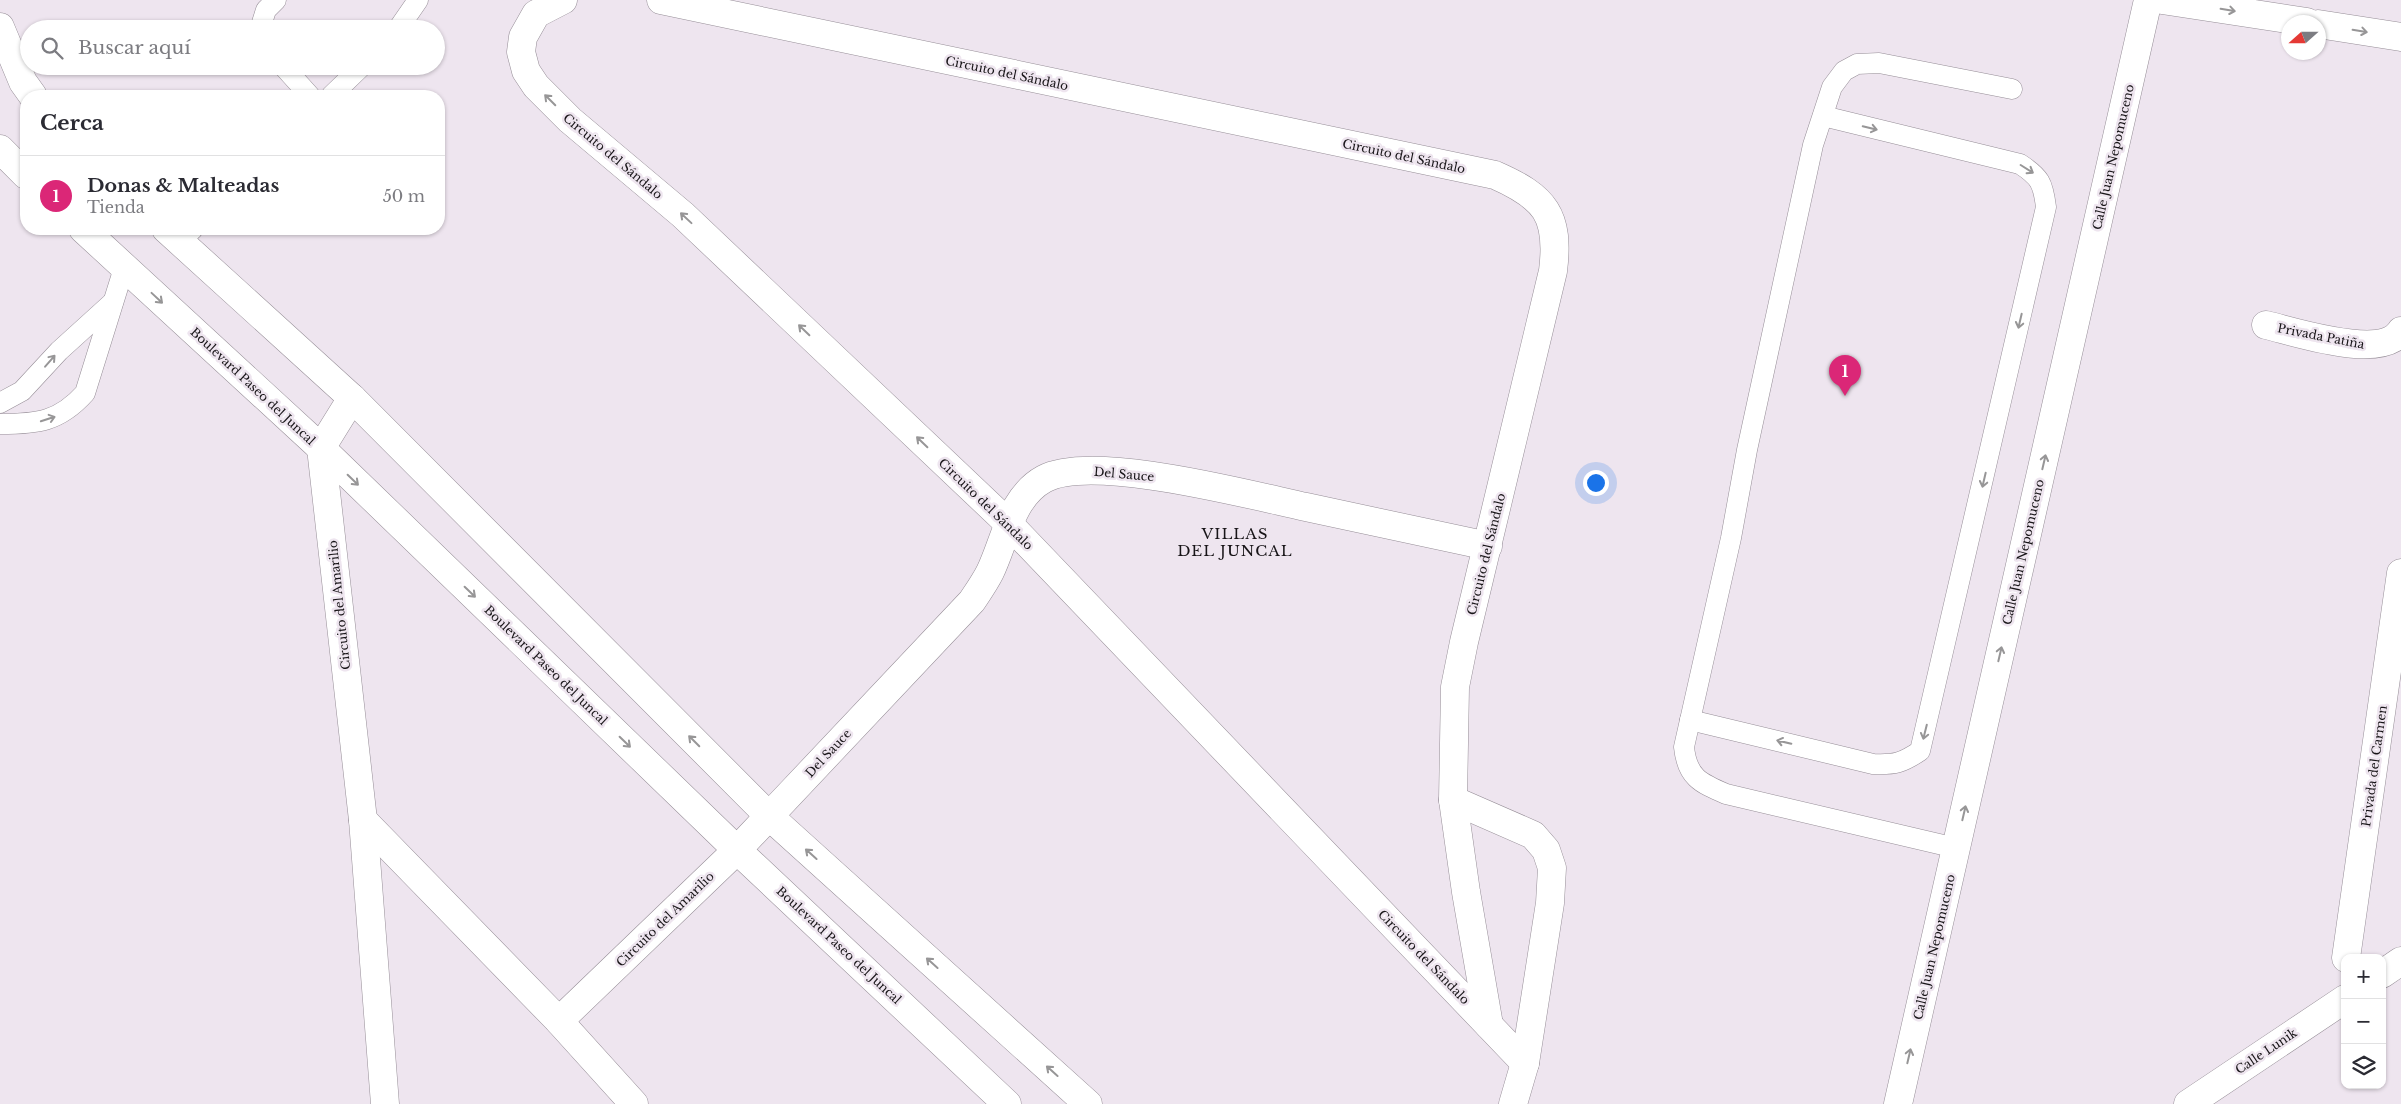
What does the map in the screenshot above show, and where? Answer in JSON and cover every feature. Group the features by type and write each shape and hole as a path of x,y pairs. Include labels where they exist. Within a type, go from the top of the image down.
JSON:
{"street":[{"name":"Circuito del Sándalo","path":"563,0 536,14 523,37 521,52 526,71 536,86 570,120 684,215 1008,524 1525,1062"},
{"name":"Circuito del Sándalo","path":"661,0 1495,175 1521,187 1540,202 1553,224 1556,248 1554,271 1455,687 1454,800 1467,902 1489,1025"},
{"name":"Calle Juan Nepomuceno","path":"1898,1104 2148,0"},
{"path":"2162,0 2281,18"},
{"path":"2326,25 2401,37"},
{"path":"0,27 20,75"},
{"path":"20,75 29,90"},
{"path":"0,150 20,169"},
{"name":"Boulevard Paseo del Juncal","path":"89,235 321,448 738,850 1007,1104"},
{"path":"181,235 352,398 769,816 1088,1104"},
{"name":"Privada Patiña","path":"2266,325 2360,344 2387,343 2398,336 2401,331"},
{"path":"321,448 352,398"},
{"name":"Circuito del Amarilio","path":"321,448 363,820 385,1104"},
{"name":"Del Sauce","path":"769,816 972,601 989,575 1008,524 1027,494 1045,479 1069,473 1095,471 1167,478 1488,546"},
{"name":"Privada del Carmen","path":"2347,954 2401,574"},
{"path":"1454,800 1532,835 1546,850 1552,868 1550,903 1525,1062 1513,1104"},
{"name":"Circuito del Amarilio","path":"559,1021 738,850 769,816"},
{"path":"363,820 559,1021 634,1104"},
{"path":"2386,971 2401,961"},
{"name":"Calle Lunik","path":"2188,1104 2341,1002"}],"lane":[{"path":"263,20 266,10 276,0"},
{"path":"404,20 418,0"},
{"path":"1956,848 1726,794 1705,785 1693,776 1686,761 1684,747 1732,538 1749,440 1797,215 1813,145 1832,87 1844,71 1857,64 1879,63 2012,89"},
{"path":"291,75 305,90"},
{"path":"337,90 353,75"},
{"path":"1690,720 1874,764 1894,765 1920,752 2046,207 2044,187 2034,173 2020,164 1823,116"},
{"path":"0,424 31,424 53,418 72,408 84,393 91,378 124,268"},
{"path":"0,404 22,391 59,351 113,302"}],"place":[{"name":"Donas & Malteadas","path":"1845,396"}],"district":[{"name":"VILLAS DEL JUNCAL","path":"1235,542"}]}
